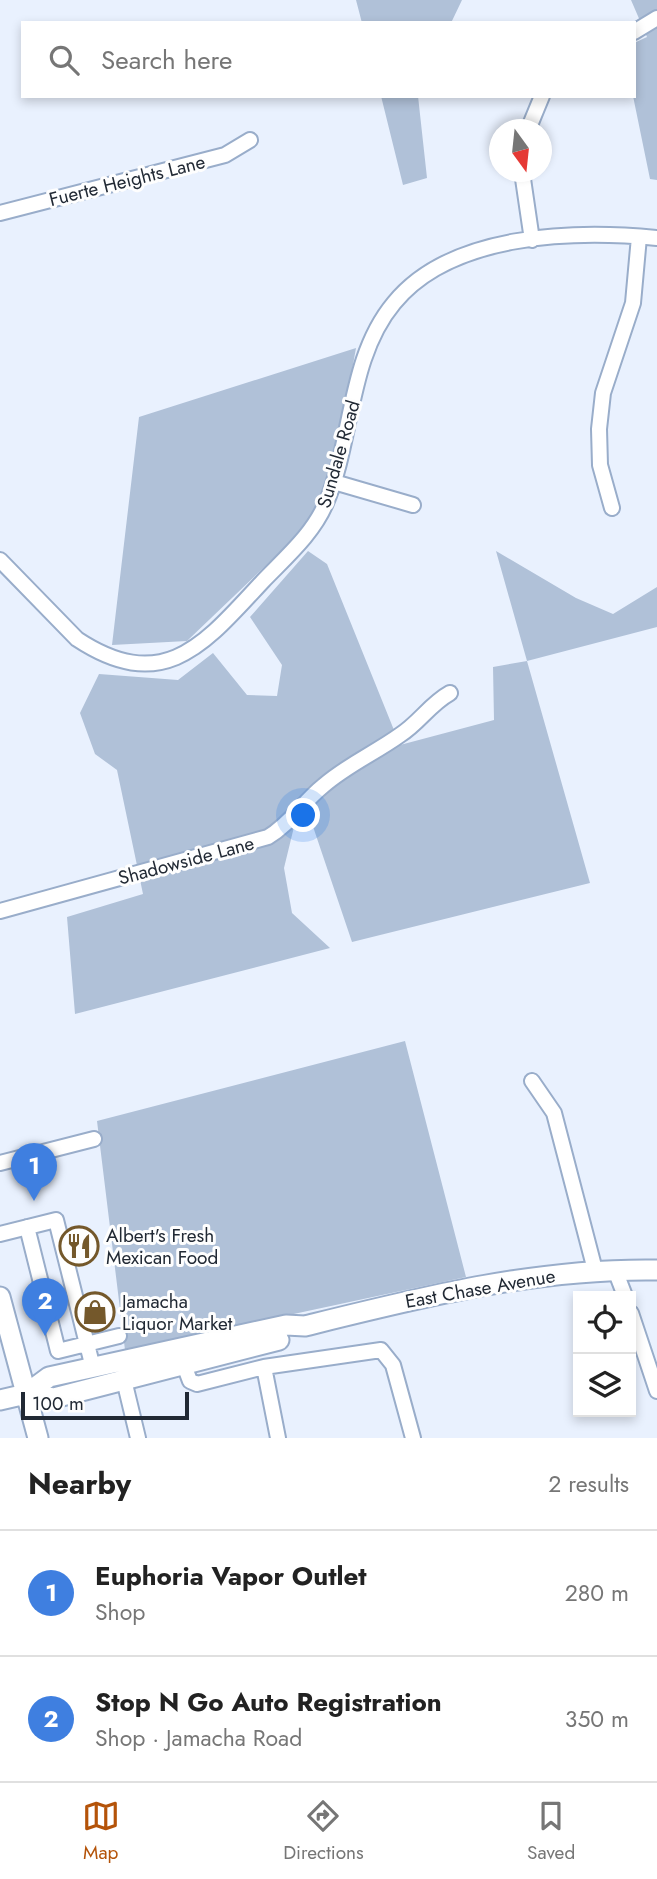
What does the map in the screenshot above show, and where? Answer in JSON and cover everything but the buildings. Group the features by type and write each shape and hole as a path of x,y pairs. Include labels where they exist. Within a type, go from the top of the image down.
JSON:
{"main road":[{"name":"East Chase Avenue","path":"26,1394 49,1377 286,1325 305,1326 487,1283 595,1270 657,1270"},
{"path":"0,1297 38,1438"},
{"name":"East Chase Avenue","path":"0,1400 26,1394 54,1398 290,1337 305,1326"}],"street":[{"path":"636,31 657,18"},
{"path":"533,119 541,98"},
{"name":"Fuerte Heights Lane","path":"0,213 225,155 250,140"},
{"path":"523,182 531,240"},
{"path":"612,508 600,465 599,429 603,393 633,303 639,237"},
{"name":"Sundale Road","path":"0,560 77,639 92,649 126,661 166,660 204,643 317,521 334,482 369,345 394,303 439,266 470,252 531,240 639,237 657,239"},
{"path":"334,482 413,505"},
{"name":"Shadowside Lane","path":"0,911 268,837 290,822 331,779 401,735 437,700 450,693"},
{"path":"532,1081 554,1113 595,1270"},
{"path":"0,1163 94,1139"},
{"path":"0,1234 56,1220 93,1368"},
{"path":"27,1227 58,1351 119,1336"},
{"path":"615,1269 623,1291"},
{"path":"636,1328 657,1391"},
{"path":"184,1365 190,1381 197,1384 264,1367 381,1350 393,1365 413,1438"},
{"path":"264,1367 278,1438"},
{"path":"124,1380 138,1438"}],"shaded area":[{"path":"356,0 462,0 452,21 361,21"},
{"path":"631,0 657,0 657,180 650,179 633,98 636,98 636,42 647,37"},
{"path":"381,98 418,98 427,178 403,185"},
{"path":"356,348 335,464 306,527 187,641 112,645 139,417"},
{"path":"308,551 327,564 400,745 494,720 493,667 527,661 590,883 352,942 302,794 284,868 292,913 330,948 75,1014 67,917 143,894 117,770 95,754 80,713 99,674 178,680 213,653 247,695 277,696 282,665 250,617"},
{"path":"496,551 576,598 613,614 657,587 657,627 527,661"},
{"path":"405,1041 466,1277 125,1350 97,1121"}],"place":[{"name":"Euphoria Vapor Outlet","path":"34,1201"},
{"name":"Albert's Fresh Mexican Food","path":"79,1246"},
{"name":"Jamacha Liquor Market","path":"95,1312"},
{"name":"Stop N Go Auto Registration","path":"45,1336"}]}
